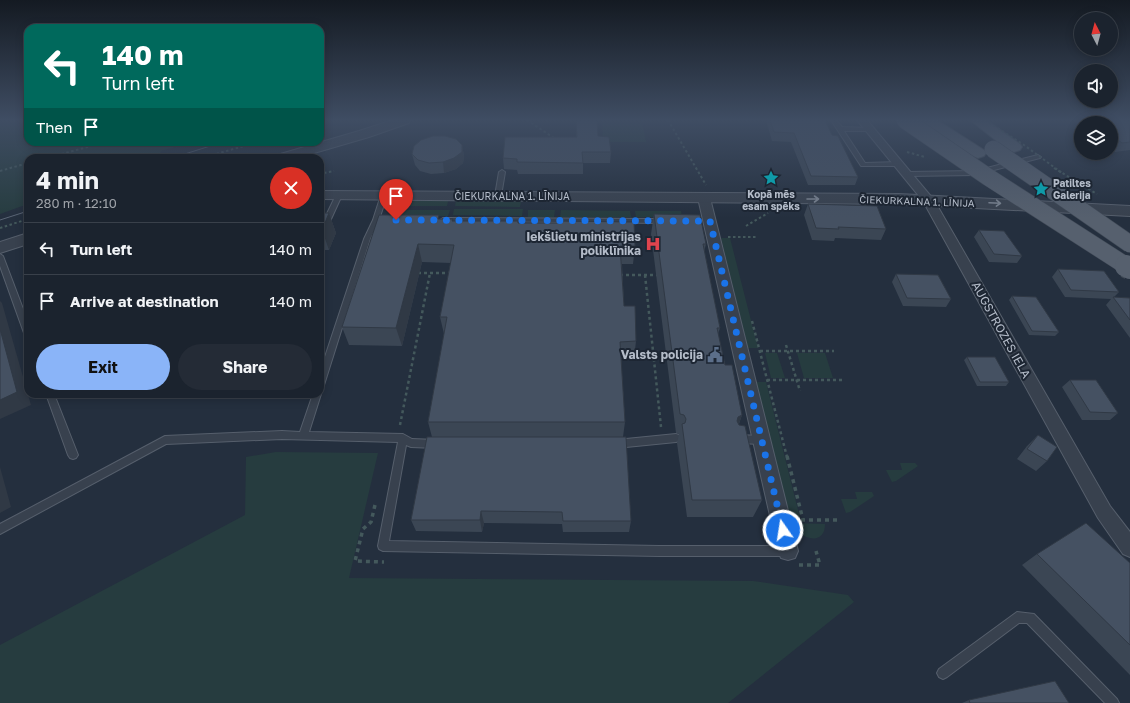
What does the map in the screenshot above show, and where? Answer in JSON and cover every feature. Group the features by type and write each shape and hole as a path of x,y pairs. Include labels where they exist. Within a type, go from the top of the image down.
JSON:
{"main road":[{"path":"951,153 1004,189 1130,268"},
{"path":"978,153 1130,260"},
{"path":"1000,153 1130,244"},
{"path":"1021,153 1130,235"}],"street":[{"name":"AUGSTROZES IELA","path":"889,153 928,200 1104,512 1129,545"},
{"name":"ČIEKURKALNA 1. LĪNIJA","path":"324,195 498,196 705,192 928,200 1130,211"},
{"path":"705,192 706,221 762,440 788,551"},
{"path":"0,248 24,242"}],"lane":[{"path":"855,153 863,165 975,173 1038,157"},
{"path":"498,196 502,172"},
{"path":"324,230 338,195"},
{"path":"324,373 367,239 379,220 384,195"},
{"path":"435,220 671,221"},
{"path":"0,256 24,322"},
{"path":"52,398 73,455"},
{"path":"303,436 316,398"},
{"path":"0,528 165,440 282,435 403,438 411,443 448,444"},
{"path":"403,438 383,546 659,552 788,551"},
{"path":"608,444 624,444 663,438 676,438"},
{"path":"736,439 762,440"},
{"path":"944,673 1017,617 1024,616 1030,618 1113,703"}],"path":[{"path":"685,153 705,192"},
{"path":"1031,153 1098,195"},
{"path":"0,171 24,164"},
{"path":"324,178 334,171"},
{"path":"0,228 24,220"},
{"path":"731,237 733,245"},
{"path":"415,273 454,273"},
{"path":"400,425 430,273"},
{"path":"613,274 666,275"},
{"path":"645,275 663,438"},
{"path":"752,320 803,520"},
{"path":"786,345 800,391"},
{"path":"760,351 834,351"},
{"path":"767,380 845,380"}],"green space":[{"path":"0,153 160,153 24,154 24,205 0,214"},
{"path":"403,201 448,201 447,206 401,206"},
{"path":"456,201 521,201 520,207 455,206"},
{"path":"454,209 523,209 522,216 453,215"},
{"path":"402,210 450,210 448,216 400,216"},
{"path":"528,210 555,210 554,217 528,217"},
{"path":"561,210 630,211 631,217 560,217"},
{"path":"635,211 681,211 682,217 636,217"},
{"path":"721,238 730,238 758,348 748,348"},
{"path":"765,353 777,353 785,378 771,378"},
{"path":"797,353 825,353 833,378 804,378"},
{"path":"756,382 766,382 800,518 789,518"},
{"path":"276,452 378,453 349,578 753,581 848,595 854,602 728,703 0,703 0,645 245,515 246,457"},
{"path":"900,463 915,463 918,466 896,481 892,482 886,470 902,470"},
{"path":"855,492 872,492 874,496 850,512 846,513 841,499 857,499"},
{"path":"790,523 825,524 824,531 821,536 810,538 799,533"}],"building":[{"path":"461,153 454,158 443,162 429,163 418,160 412,154"},
{"path":"503,153 582,153 583,163 517,162 517,159 503,158"},
{"path":"802,153 846,153 858,177 811,176"},
{"path":"808,204 877,206 886,229 838,227 839,229 816,228"},
{"path":"324,213 329,213 324,225"},
{"path":"654,214 700,215 706,244 703,244 720,328 717,328 725,365 732,365 742,415 738,417 737,421 739,425 745,426 762,500 692,500 682,424 685,423 686,419 684,415 680,414"},
{"path":"379,215 439,215 438,219 453,219 452,221 518,221 518,223 559,223 559,221 634,222 635,246 620,246 624,306 635,306 636,341 620,342 625,422 428,422 447,317 440,317 454,245 418,244 396,328 342,327"},
{"path":"979,230 1004,231 1022,256 994,254"},
{"path":"1058,269 1104,271 1119,292 1071,290"},
{"path":"896,274 938,275 951,299 907,298"},
{"path":"1012,296 1036,297 1059,332 1032,331"},
{"path":"1113,297 1130,298 1130,320"},
{"path":"0,329 17,392 0,400"},
{"path":"967,357 995,357 1009,382 980,382"},
{"path":"1070,380 1096,380 1118,413 1090,412"},
{"path":"1038,435 1057,447 1047,461 1027,449"},
{"path":"427,437 626,437 631,521 563,521 562,512 481,511 480,520 411,520"},
{"path":"1086,523 1130,563 1130,645 1037,554"},
{"path":"1055,681 1069,703 970,703 969,700"}],"tram line":[{"path":"0,220 24,212"}],"place":[{"name":"Kopā mēs esam spēks","path":"771,178"},
{"name":"Patiltes Galerija","path":"1041,189"},
{"name":"Iekšlietu ministrijas poliklīnika","path":"653,244"},
{"name":"Valsts policija","path":"715,355"}],"route":[{"path":"396,220 710,221 783,530"}]}
